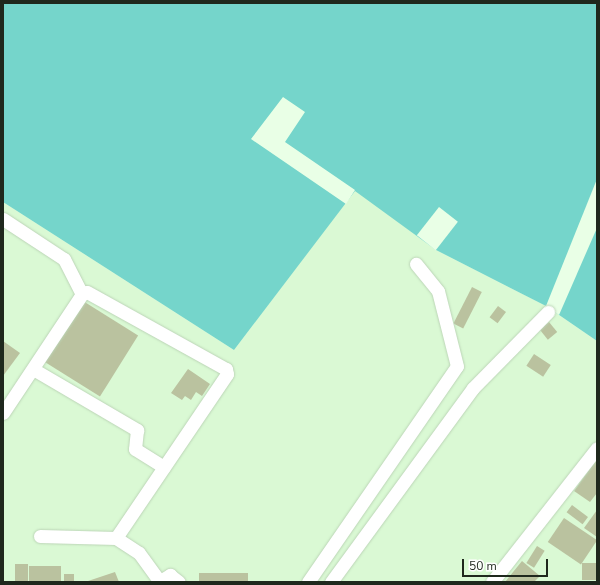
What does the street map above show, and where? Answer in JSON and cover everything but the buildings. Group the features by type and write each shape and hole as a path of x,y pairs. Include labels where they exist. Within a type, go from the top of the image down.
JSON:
{"lane":[{"path":"3,219 64,259 82,294"},
{"path":"308,582 455,370 456,354 438,291 416,264"},
{"path":"3,413 82,294"},
{"path":"82,294 94,294 226,369 227,374 116,538"},
{"path":"331,582 473,388 548,312"},
{"path":"33,369 137,430 135,448 164,467"},
{"path":"492,582 597,448"},
{"path":"40,536 116,538 139,553 160,581 170,575 179,582"}],"shaded area":[{"path":"355,190 436,250 546,306 597,341 597,582 3,582 3,202 234,350"}],"water":[{"path":"3,3 597,3 597,341 546,306 436,250 355,191 234,350 3,202"}],"pier":[{"path":"283,97 305,112 285,142 355,190 346,204 251,139"},
{"path":"597,179 597,228 559,315 546,306"},
{"path":"439,207 458,222 436,250 417,235"}]}
